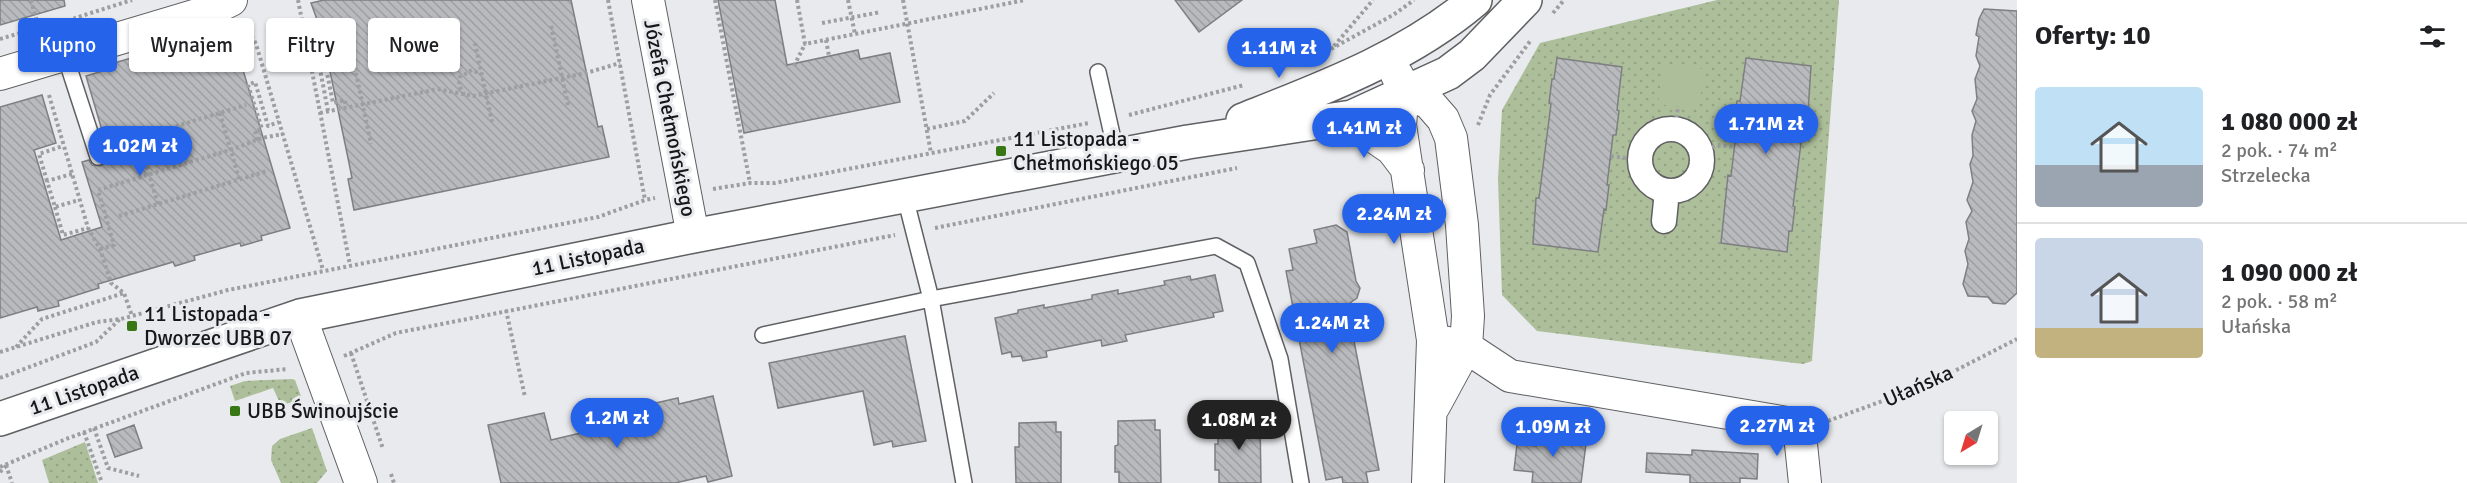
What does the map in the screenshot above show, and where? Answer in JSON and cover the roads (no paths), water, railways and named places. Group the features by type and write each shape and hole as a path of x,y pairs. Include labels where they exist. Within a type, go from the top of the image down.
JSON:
{"street":[{"name":"Józefa Chełmońskiego","path":"648,0 693,236"},
{"name":"11 Listopada","path":"1188,142 1332,85 1388,58 1451,21 1475,0"},
{"name":"11 Listopada","path":"0,419 300,316 693,236 1188,142 1347,118 1448,73 1472,54 1525,0"},
{"path":"117,32 204,13 237,9"},
{"path":"1431,412 1466,347 1468,316 1462,225 1451,138 1450,99 1457,80 1472,54"},
{"path":"1388,58 1407,93 1420,98 1437,110 1451,138"},
{"path":"0,74 18,65"},
{"path":"1407,93 1402,102 1400,125 1433,340 1428,483"},
{"path":"1347,118 1392,149 1408,170"},
{"path":"1665,130 1675,130 1690,136 1701,152 1701,166 1696,178 1681,189 1667,191 1650,182 1643,171 1641,160 1644,145 1653,135 1665,130"},
{"path":"1664,222 1667,191"},
{"path":"300,316 361,483"},
{"path":"1433,340 1466,347 1510,376 1799,426 1805,483"}],"lane":[{"path":"71,72 98,157"},
{"path":"1098,72 1117,157"},
{"path":"905,197 931,299 964,483"},
{"path":"763,335 931,299 1216,246 1247,263 1251,273 1280,359 1301,483"}],"place":[{"name":"11 Listopada - Chełmońskiego 05","path":"1001,151"},
{"name":"11 Listopada - Dworzec UBB 07","path":"132,326"},
{"name":"UBB Świnoujście","path":"235,411"}]}
